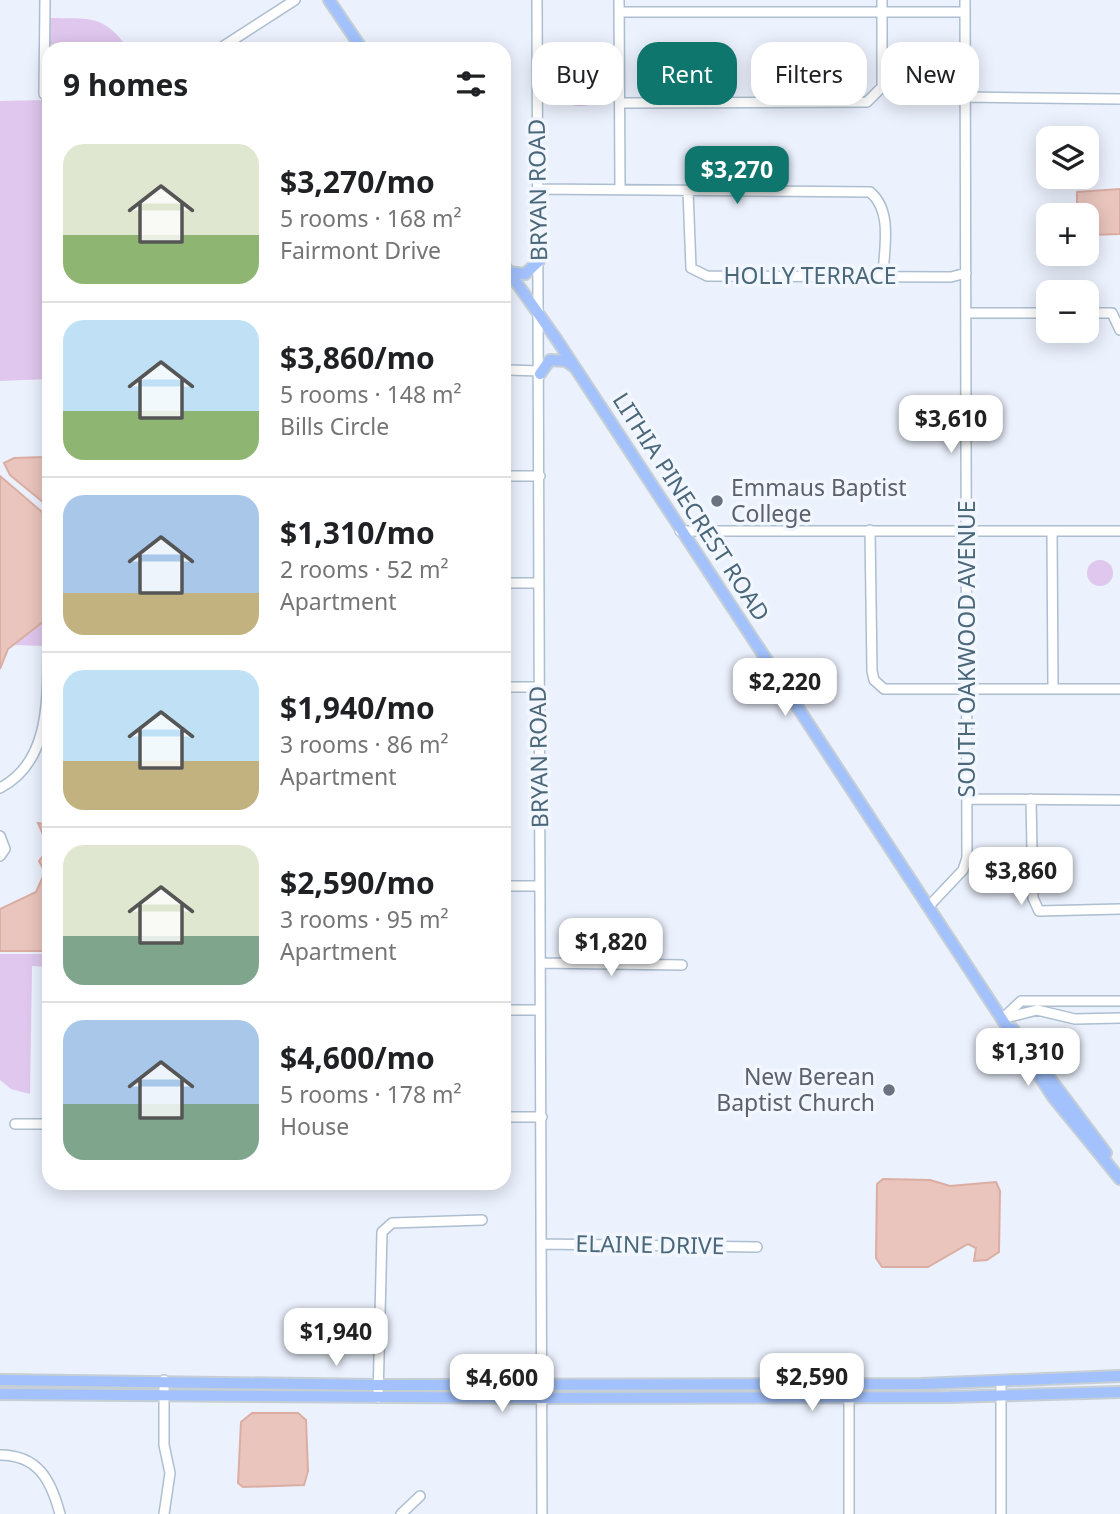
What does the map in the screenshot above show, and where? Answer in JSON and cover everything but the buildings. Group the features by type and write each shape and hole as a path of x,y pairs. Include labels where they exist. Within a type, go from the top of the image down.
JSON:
{"main road":[{"path":"329,0 357,42"},
{"path":"511,269 525,274 539,261"},
{"name":"LITHIA PINECREST ROAD","path":"511,274 1053,1097 1120,1179"},
{"path":"540,373 545,364 554,359 566,361 575,368"},
{"name":"LITHIA PINECREST ROAD","path":"1003,1018 1024,1040 1068,1104 1120,1168"},
{"path":"1053,1097 1061,1098 1068,1104"},
{"path":"0,1394 379,1398 849,1397 1001,1389 1120,1376"},
{"path":"0,1380 164,1380 379,1385 849,1384 1120,1392"},
{"path":"1100,1392 1120,1383"}],"street":[{"path":"45,0 45,42"},
{"path":"230,42 295,0"},
{"name":"BRYAN ROAD","path":"537,0 542,1514"},
{"path":"619,0 620,42"},
{"path":"623,103 867,102 882,87 882,0"},
{"name":"SOUTH OAKWOOD AVENUE","path":"965,0 965,42"},
{"path":"619,12 965,12"},
{"path":"979,97 1120,99"},
{"path":"620,188 622,105"},
{"name":"SOUTH OAKWOOD AVENUE","path":"929,906 963,870 967,858 965,105"},
{"path":"538,189 870,192 879,199 884,212 883,276"},
{"name":"HOLLY TERRACE","path":"688,191 691,268 707,276 951,277 966,272"},
{"path":"966,313 1036,313"},
{"path":"1099,313 1112,313 1120,330"},
{"path":"511,371 540,373"},
{"path":"511,476 540,476"},
{"path":"870,530 874,680 884,689 1120,689"},
{"path":"680,531 1120,531"},
{"path":"1052,531 1052,689"},
{"path":"511,583 538,583"},
{"path":"511,687 539,687"},
{"path":"0,788 33,758 42,725"},
{"path":"967,799 1120,800"},
{"path":"1031,799 1033,898 1039,911 1120,909"},
{"path":"0,836 5,849 0,856"},
{"path":"511,886 540,886"},
{"path":"540,963 682,965"},
{"path":"1003,1018 1021,1001 1120,1001"},
{"path":"511,1010 540,1010"},
{"path":"1003,1018 1041,1010 1075,1019 1120,1018"},
{"path":"511,1117 542,1117"},
{"path":"15,1124 42,1124"},
{"path":"379,1398 382,1232 392,1223 482,1220"},
{"name":"ELAINE DRIVE","path":"542,1244 757,1247"},
{"path":"164,1380 164,1445 170,1473 164,1514"},
{"path":"849,1384 849,1514"},
{"path":"1001,1389 1001,1514"},
{"path":"0,1455 23,1457 37,1466 55,1498 60,1514"},
{"path":"401,1514 419,1496"}],"shaded area":[{"path":"48,18 75,18 103,24 123,42 48,42"},
{"path":"42,100 42,379 0,381 0,101"},
{"path":"1120,189 1120,234 1099,235 1099,203 1077,203 1077,192"},
{"path":"42,457 42,501 10,475 4,463 14,458"},
{"path":"0,476 42,512 42,622 8,649 0,669"},
{"path":"1100,560 1109,564 1113,573 1109,582 1100,586 1091,582 1087,573 1091,564"},
{"path":"42,622 42,646 13,645"},
{"path":"42,879 42,951 0,951 0,909 36,892"},
{"path":"0,954 42,954 42,967 32,966 30,1094 11,1089 0,1080"},
{"path":"883,1179 930,1180 950,1186 996,1182 1000,1191 999,1252 987,1260 974,1261 976,1248 968,1244 928,1267 882,1267 876,1258 877,1184"},
{"path":"252,1413 298,1413 306,1420 308,1471 304,1485 243,1487 238,1483 241,1422"}],"place":[{"name":"Emmaus Baptist College","path":"717,501"},
{"name":"New Berean Baptist Church","path":"889,1090"}]}
